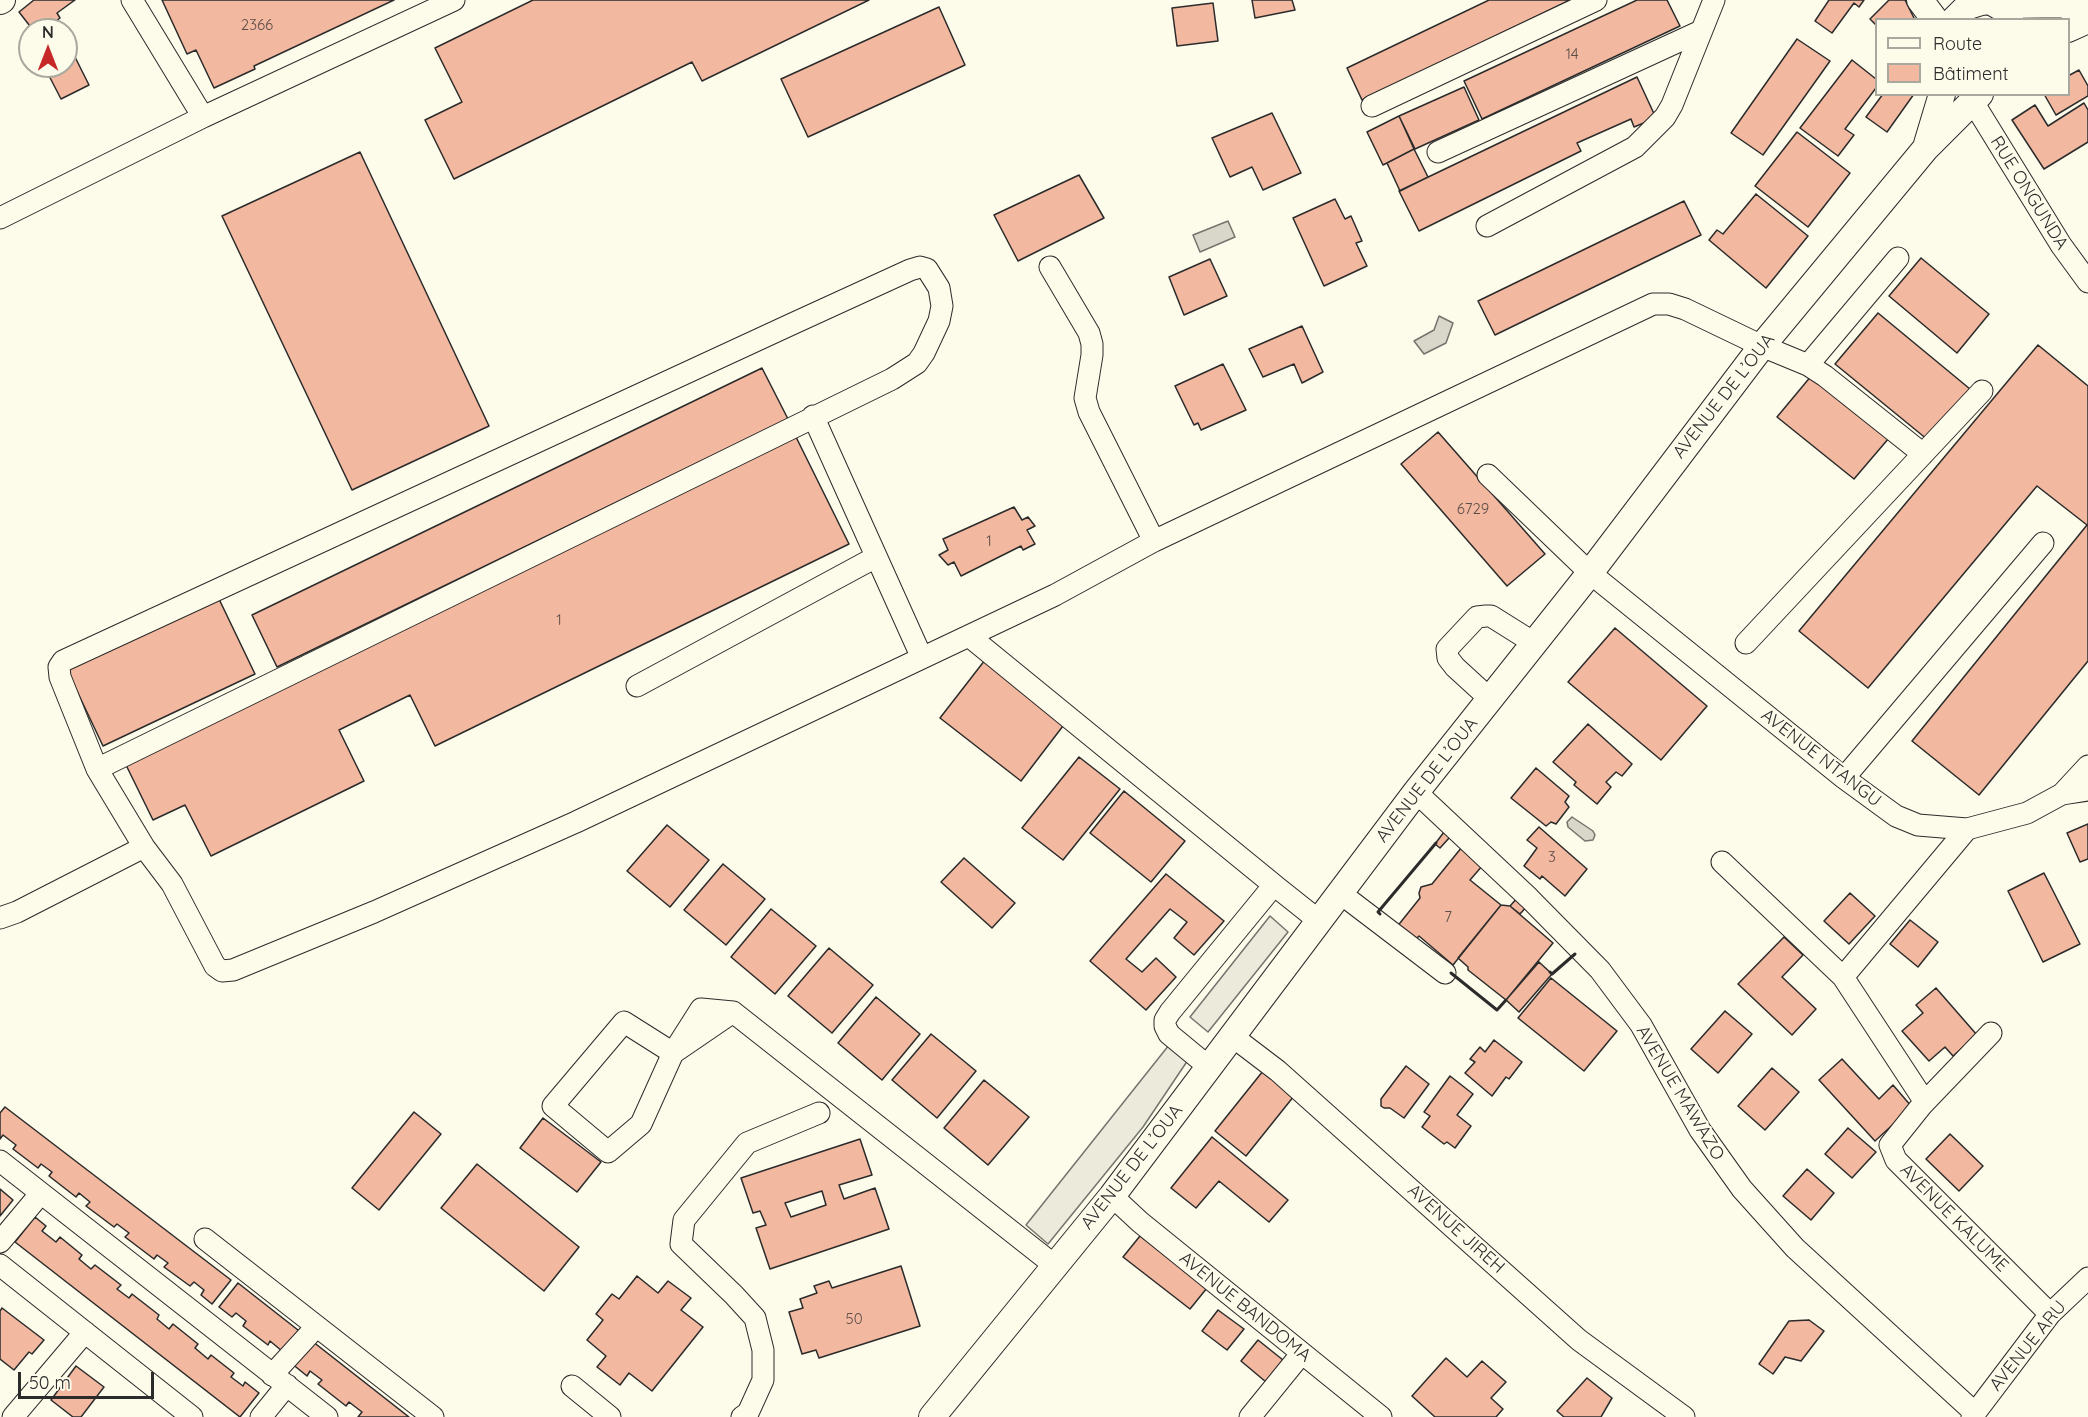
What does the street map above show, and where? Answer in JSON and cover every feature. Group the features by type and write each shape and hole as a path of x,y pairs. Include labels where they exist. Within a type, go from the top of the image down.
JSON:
{"main road":[{"path":"1920,0 1934,18"},
{"path":"1956,18 1968,6 2080,7 2070,25"},
{"name":"AVENUE DE L’OUA","path":"1926,148 1941,96"},
{"name":"AVENUE DE L’OUA","path":"932,1417 1112,1196 1318,920 1416,792 1590,573 1762,346 1926,148 1976,98"}],"street":[{"path":"132,0 203,117"},
{"path":"0,218 203,117 454,0"},
{"path":"1372,106 1596,0"},
{"path":"1487,226 1635,147 1665,117 1672,105 1714,0"},
{"path":"1438,152 1701,31"},
{"name":"RUE ONGUNDA","path":"1976,98 2061,245 2088,282"},
{"path":"1808,365 1898,258"},
{"path":"97,769 892,378 916,363 924,353 939,321 942,306 939,288 927,269 920,267 878,284 63,661 59,667 60,677 97,769 144,847 172,884 215,966 222,971 233,970 374,912 576,822 1055,595 1154,541 1653,304 1670,304 1685,309 1808,365 1826,376 1923,454"},
{"path":"1050,267 1089,333 1092,355 1086,398 1089,412 1154,541"},
{"path":"1746,643 1982,391"},
{"path":"813,416 922,658"},
{"name":"AVENUE NTANGU","path":"1488,475 1590,573 1844,778 1896,816 1918,825 1967,829 2027,813 2062,794 2088,790"},
{"path":"1844,778 2043,543"},
{"path":"637,686 876,556"},
{"path":"1490,699 1455,667 1448,658 1447,649 1477,617 1486,616 1491,616 1534,643"},
{"path":"969,636 1318,920"},
{"path":"2062,794 2088,766"},
{"name":"AVENUE MAWAZO","path":"1416,792 1529,898 1600,970 1641,1025 1700,1130 1742,1189 1795,1248 1974,1415"},
{"path":"1843,977 1967,829"},
{"path":"0,918 17,912 144,847"},
{"path":"1722,862 1843,977 1923,1099 1922,1105"},
{"path":"1209,1067 1169,1034 1165,1020 1274,885"},
{"path":"1340,893 1445,973"},
{"path":"673,1053 624,1022 553,1106 608,1152 641,1124 673,1053 733,1012 1054,1265"},
{"path":"1922,1105 1991,1033"},
{"name":"AVENUE JIREH","path":"1232,1036 1278,1071 1579,1340 1684,1417"},
{"name":"AVENUE KALUME","path":"1922,1105 1890,1145 1896,1160 2050,1314"},
{"path":"748,1416 763,1380 763,1350 755,1318 734,1294 681,1244 684,1221 747,1143 819,1113"},
{"path":"0,1161 327,1417"},
{"path":"0,1242 41,1193"},
{"name":"AVENUE BANDOMA","path":"1112,1196 1140,1222 1381,1417"},
{"path":"205,1239 433,1417"},
{"path":"0,1265 192,1417"},
{"name":"AVENUE ARU","path":"1974,1415 2050,1314 2088,1278"},
{"path":"261,1417 280,1380 316,1327"},
{"path":"13,1417 85,1332"},
{"path":"1250,1417 1302,1353"},
{"path":"572,1386 610,1417"}],"shaded area":[{"path":"1228,221 1235,237 1200,252 1193,235"},
{"path":"1439,316 1453,323 1446,343 1424,354 1414,341 1434,330"},
{"path":"1572,817 1593,831 1595,835 1593,840 1585,841 1568,827 1567,822"},
{"path":"1270,916 1288,932 1208,1032 1190,1017"},
{"path":"1169,1045 1188,1060 1143,1127 1048,1244 1026,1225"}],"building":[{"path":"34,0 75,0 57,13 60,18 24,18 19,12"},
{"path":"162,0 394,0 254,66 255,69 214,88 196,50 187,54"},
{"path":"533,0 869,0 702,81 692,62 454,179 425,120 462,102 435,48"},
{"path":"1252,0 1292,0 1295,10 1255,18"},
{"path":"1489,0 1570,0 1362,100 1347,68"},
{"path":"1637,0 1667,0 1680,26 1482,119 1464,81"},
{"path":"1829,0 1864,0 1859,7 1854,3 1832,33 1815,21"},
{"path":"1889,0 1905,0 1914,18 1875,18 1875,24 1870,19"},
{"path":"1213,3 1218,41 1177,46 1172,8"},
{"path":"939,7 965,65 808,137 781,79"},
{"path":"1797,39 1830,61 1763,155 1731,133"},
{"path":"1852,60 1875,78 1875,89 1845,129 1854,135 1838,156 1800,128"},
{"path":"78,63 89,85 61,99 50,78 78,78"},
{"path":"2079,70 2088,86 2088,96 2056,115 2045,96 2070,96 2070,75"},
{"path":"1637,77 1656,118 1634,127 1631,119 1577,143 1581,151 1419,231 1399,191"},
{"path":"1464,87 1479,120 1415,149 1399,116"},
{"path":"1882,96 1913,96 1887,132 1866,117"},
{"path":"2084,103 2088,110 2088,142 2044,169 2012,120 2035,105 2048,126"},
{"path":"1272,113 1301,173 1263,190 1252,167 1230,177 1212,138"},
{"path":"1399,116 1414,149 1383,165 1367,132"},
{"path":"1797,132 1850,173 1808,227 1755,186"},
{"path":"1414,149 1428,177 1400,191 1387,163"},
{"path":"360,152 489,426 352,490 222,216"},
{"path":"1079,175 1104,218 1018,261 994,215"},
{"path":"1756,194 1808,236 1766,288 1709,240 1717,230 1723,234"},
{"path":"1335,199 1345,219 1351,216 1362,241 1356,243 1367,266 1324,286 1293,218"},
{"path":"1684,201 1701,235 1495,335 1478,301"},
{"path":"1921,258 1989,314 1957,353 1889,296"},
{"path":"1210,259 1227,296 1184,315 1169,277"},
{"path":"1878,313 1970,389 1928,440 1835,364"},
{"path":"1302,326 1323,372 1302,383 1294,364 1263,377 1249,349"},
{"path":"2038,345 2088,386 2088,661 1979,795 1912,741 2087,525 2037,486 1868,688 1799,631"},
{"path":"1223,364 1246,410 1201,430 1198,423 1194,425 1175,386"},
{"path":"762,368 788,419 277,667 252,615"},
{"path":"1812,375 1889,438 1854,479 1777,417"},
{"path":"1438,432 1545,554 1507,586 1401,464"},
{"path":"796,437 849,544 435,746 410,695 339,730 364,781 211,856 185,805 153,820 126,765"},
{"path":"1014,507 1022,520 1028,517 1035,526 1027,530 1035,544 1023,550 1021,546 961,576 954,562 948,565 939,555 948,550 943,539"},
{"path":"219,599 255,674 103,746 67,670"},
{"path":"1615,628 1707,706 1661,760 1568,682"},
{"path":"985,660 1066,722 1021,781 940,718"},
{"path":"1588,724 1632,764 1622,776 1616,772 1606,782 1611,787 1597,804 1574,785 1576,782 1553,762"},
{"path":"1079,757 1120,789 1063,860 1022,828"},
{"path":"1536,768 1569,796 1565,802 1569,807 1556,824 1551,822 1546,826 1511,798"},
{"path":"1124,791 1185,841 1151,882 1090,833"},
{"path":"2088,824 2088,859 2080,862 2067,833"},
{"path":"667,825 709,860 670,907 627,871"},
{"path":"1539,827 1587,869 1565,896 1542,876 1540,879 1524,866 1537,848 1527,840"},
{"path":"1444,832 1450,837 1440,848 1435,844"},
{"path":"1462,847 1483,865 1470,880 1501,905 1453,965 1419,936 1413,942 1396,928 1420,898 1421,887 1432,884"},
{"path":"964,858 1015,903 992,928 941,882"},
{"path":"723,864 765,899 726,945 684,910"},
{"path":"2044,873 2080,944 2043,962 2008,891"},
{"path":"1166,874 1224,921 1194,955 1174,938 1187,922 1170,909 1126,959 1142,972 1156,958 1176,977 1146,1010 1090,961"},
{"path":"1850,893 1875,916 1849,944 1824,921"},
{"path":"1519,896 1528,905 1520,914 1510,906"},
{"path":"1501,905 1510,906 1553,943 1506,1000 1468,970 1468,967 1458,958"},
{"path":"771,909 816,946 775,994 731,957"},
{"path":"1910,920 1938,942 1918,967 1890,944"},
{"path":"1784,937 1803,955 1782,977 1816,1009 1792,1035 1738,984"},
{"path":"829,948 873,985 832,1033 788,996"},
{"path":"1539,962 1552,974 1519,1012 1506,1000"},
{"path":"1551,978 1617,1031 1584,1071 1518,1018"},
{"path":"1936,988 1977,1035 1953,1056 1945,1047 1929,1061 1902,1031 1923,1013 1916,1005"},
{"path":"876,997 920,1034 882,1080 838,1043"},
{"path":"1725,1011 1752,1034 1718,1073 1691,1049"},
{"path":"931,1034 976,1071 937,1118 892,1080"},
{"path":"1494,1040 1522,1062 1509,1079 1506,1077 1492,1096 1465,1073 1475,1062 1470,1059 1480,1047 1485,1052"},
{"path":"1842,1059 1879,1099 1893,1085 1912,1107 1875,1141 1819,1080"},
{"path":"1267,1066 1298,1091 1246,1156 1215,1131"},
{"path":"1406,1066 1429,1084 1404,1118 1390,1108 1381,1106 1381,1099"},
{"path":"1772,1068 1799,1092 1765,1130 1738,1106"},
{"path":"1450,1076 1473,1094 1457,1115 1471,1126 1455,1148 1447,1142 1444,1144 1422,1127 1430,1116 1424,1112"},
{"path":"984,1080 1029,1117 988,1165 944,1128"},
{"path":"5,1107 231,1280 212,1304 201,1295 204,1290 194,1282 190,1286 164,1267 168,1263 157,1255 154,1259 125,1237 129,1233 117,1224 114,1227 86,1206 90,1202 79,1193 76,1197 49,1176 52,1172 41,1164 38,1168 13,1149 16,1145 3,1135 0,1139 0,1113"},
{"path":"414,1112 441,1134 379,1210 352,1188"},
{"path":"543,1118 601,1162 577,1192 520,1148"},
{"path":"1848,1128 1876,1152 1852,1178 1825,1154"},
{"path":"1950,1134 1983,1166 1959,1191 1926,1159"},
{"path":"1212,1137 1288,1200 1269,1222 1219,1181 1196,1208 1171,1188"},
{"path":"860,1139 872,1175 839,1185 844,1199 875,1188 889,1229 770,1269 756,1228 766,1225 760,1211 753,1213 741,1178","holes":["822,1191 826,1205 791,1217 785,1203"]},
{"path":"477,1164 579,1247 544,1291 441,1208"},
{"path":"1807,1169 1834,1193 1811,1220 1783,1196"},
{"path":"0,1189 13,1200 0,1216"},
{"path":"35,1217 46,1226 42,1231 56,1242 60,1237 82,1255 79,1259 91,1269 95,1265 121,1285 117,1289 129,1298 132,1294 159,1315 157,1319 169,1329 173,1324 198,1344 195,1348 208,1359 211,1355 234,1373 231,1377 243,1386 245,1382 259,1393 240,1417 15,1242"},
{"path":"1140,1236 1207,1288 1190,1309 1123,1257"},
{"path":"901,1266 920,1326 819,1358 816,1350 802,1354 789,1312 803,1308 800,1299 817,1293 814,1286 829,1281 832,1288"},
{"path":"637,1276 658,1293 668,1281 691,1298 681,1310 703,1327 652,1391 629,1373 620,1385 597,1367 606,1356 587,1340 603,1320 596,1314 612,1294 619,1299"},
{"path":"238,1283 409,1417 358,1417 362,1412 349,1402 346,1406 318,1384 322,1380 310,1371 307,1376 280,1354 282,1351 270,1341 268,1345 243,1326 246,1321 236,1313 232,1317 219,1307"},
{"path":"2,1308 44,1340 32,1354 29,1352 14,1370 0,1359 0,1311"},
{"path":"1218,1310 1244,1329 1227,1350 1202,1331"},
{"path":"1809,1320 1824,1331 1801,1361 1785,1357 1773,1374 1759,1364 1789,1321"},
{"path":"1258,1340 1283,1360 1266,1382 1241,1361"},
{"path":"1446,1358 1467,1377 1482,1361 1506,1382 1491,1398 1503,1409 1496,1417 1435,1417 1412,1396"},
{"path":"76,1366 104,1387 81,1417 73,1417 51,1400"},
{"path":"1587,1378 1612,1398 1601,1417 1564,1417 1557,1411"}],"wall":[{"path":"1380,914 1378,912 1436,843"},
{"path":"1550,972 1552,974 1575,954"},
{"path":"1451,973 1497,1010 1506,1000"}]}
